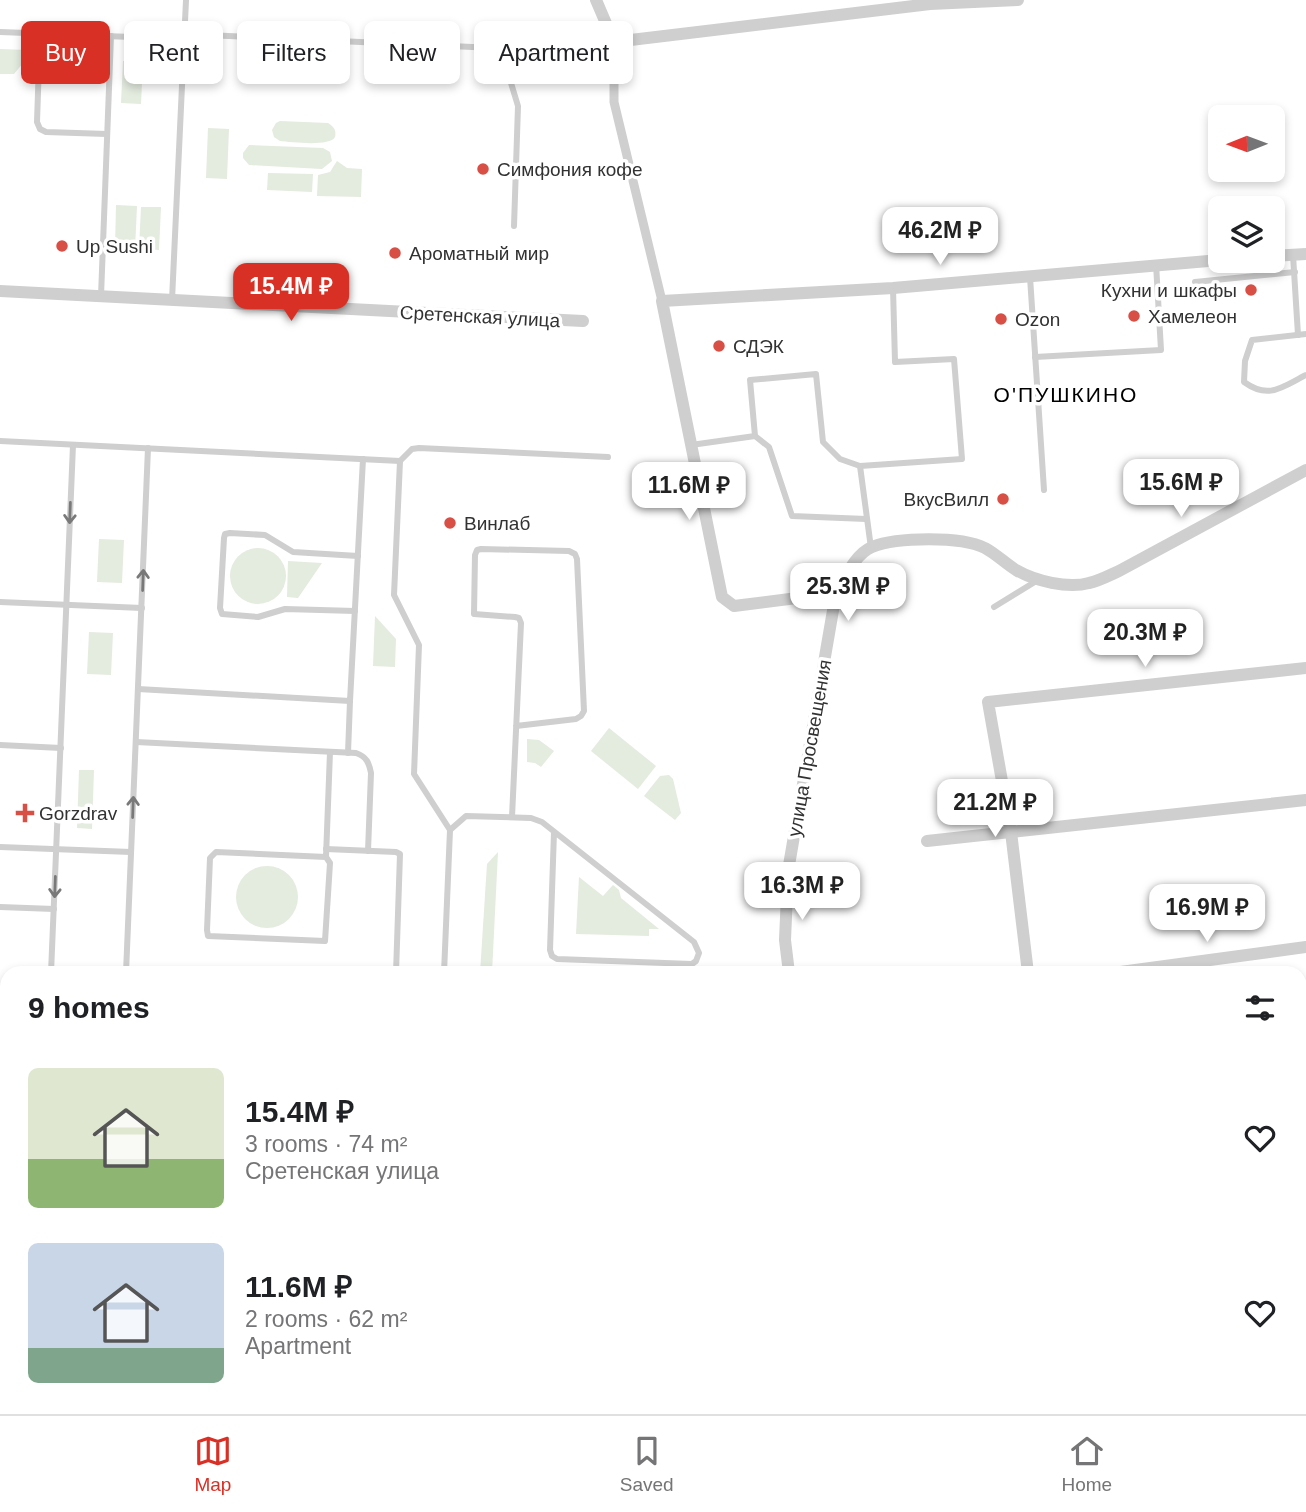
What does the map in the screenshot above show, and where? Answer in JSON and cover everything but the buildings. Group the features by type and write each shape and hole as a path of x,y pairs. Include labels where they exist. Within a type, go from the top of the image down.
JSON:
{"street":[{"path":"596,0 605,21"},
{"path":"633,40 930,2 1018,0"},
{"path":"614,84 614,102 662,301 722,597 734,606 836,593"},
{"path":"662,301 893,288 1208,261"},
{"name":"Сретенская улица","path":"0,291 583,321"},
{"path":"871,548 912,540 965,542 984,548 1018,572 1039,579 1073,585 1090,583 1306,470"},
{"name":"улица Просвещения","path":"788,966 785,940 789,872 836,593 852,566 871,548"},
{"path":"1027,966 1011,832 988,702 1306,668"},
{"path":"927,841 1306,800"},
{"path":"1165,966 1306,947"}],"lane":[{"path":"185,21 186,0"},
{"path":"0,32 21,33"},
{"path":"100,296 111,36 124,36"},
{"path":"223,37 482,47 501,50 518,106 514,226"},
{"path":"38,84 37,122 40,129 46,132 107,134"},
{"path":"172,300 182,84"},
{"path":"1300,254 1295,272 1302,334 1252,340 1245,361 1244,382 1256,391 1271,392 1306,374"},
{"path":"1035,357 1161,350 1156,264"},
{"path":"1195,282 1295,272"},
{"path":"1030,275 1044,490"},
{"path":"755,436 750,380 816,374 823,442 840,459 860,466 962,460 954,359 895,362 893,288"},
{"path":"691,445 755,436 769,447 792,516 866,519"},
{"path":"0,442 400,461"},
{"path":"51,966 73,445"},
{"path":"444,966 450,830 414,774 419,645 397,602 394,587 400,461 412,449 419,448 608,457"},
{"path":"126,966 148,449"},
{"path":"348,753 363,459"},
{"path":"860,466 871,548"},
{"path":"355,611 285,609 258,617 222,614 220,608 224,538 230,533 261,534 293,552 358,556"},
{"path":"512,817 516,726 521,624 519,618 515,617 474,614 475,555 477,550 481,549 569,551 575,554 576,559 584,710 576,719 516,726"},
{"path":"993,607 1039,579"},
{"path":"0,602 142,608"},
{"path":"138,688 350,701"},
{"path":"136,742 363,756 369,762 371,773 368,851"},
{"path":"0,745 61,748"},
{"path":"330,752 326,853 330,863 325,941 208,936 210,858 216,852 326,853 396,852 400,855 396,966"},
{"path":"450,830 466,816 537,819 554,832 694,942 699,953 696,961 692,964 557,959 552,956 554,832"},
{"path":"0,846 131,852"},
{"path":"0,907 54,909"}],"shaded area":[{"path":"0,49 21,50 21,66 14,74 0,74"},
{"path":"124,61 124,84 142,84 141,104 121,103"},
{"path":"280,121 328,123 334,128 335,137 318,143 280,141 274,137 272,130"},
{"path":"208,128 229,129 227,179 206,178"},
{"path":"249,145 323,148 330,152 332,161 322,169 249,165 243,158 243,153"},
{"path":"337,161 347,168 362,169 361,197 317,196 318,175 330,172"},
{"path":"268,173 313,174 312,192 267,190"},
{"path":"116,205 137,206 135,249 115,248"},
{"path":"141,207 161,207 159,250 139,249"},
{"path":"99,539 124,540 122,583 97,582"},
{"path":"258,548 269,550 278,556 284,565 284,587 278,596 269,602 258,604 247,602 238,596 232,587 230,576 232,565 238,556 247,550"},
{"path":"288,561 322,563 298,598 287,597"},
{"path":"375,616 396,639 395,667 373,666"},
{"path":"89,632 113,633 111,675 87,674"},
{"path":"609,728 656,766 638,789 591,751"},
{"path":"527,739 539,740 554,751 541,767 527,762"},
{"path":"79,770 94,770 92,829 77,828"},
{"path":"669,775 673,779 681,813 675,820 644,796 660,776"},
{"path":"498,852 492,966 480,966 487,864"},
{"path":"267,866 289,875 298,897 289,919 267,928 245,919 236,897 245,875"},
{"path":"579,877 603,896 613,885 619,890 621,898 659,929 649,929 649,936 576,934"}],"place":[{"name":"Симфония кофе","path":"483,169"},
{"name":"Up Sushi","path":"62,246"},
{"name":"Ароматный мир","path":"395,253"},
{"name":"Кухни и шкафы","path":"1251,290"},
{"name":"Хамелеон","path":"1134,316"},
{"name":"Ozon","path":"1001,319"},
{"name":"СДЭК","path":"719,346"},
{"name":"ВкусВилл","path":"1003,499"},
{"name":"Винлаб","path":"450,523"},
{"name":"Gorzdrav","path":"25,813"}],"district":[{"name":"О'ПУШКИНО","path":"1066,395"}]}
